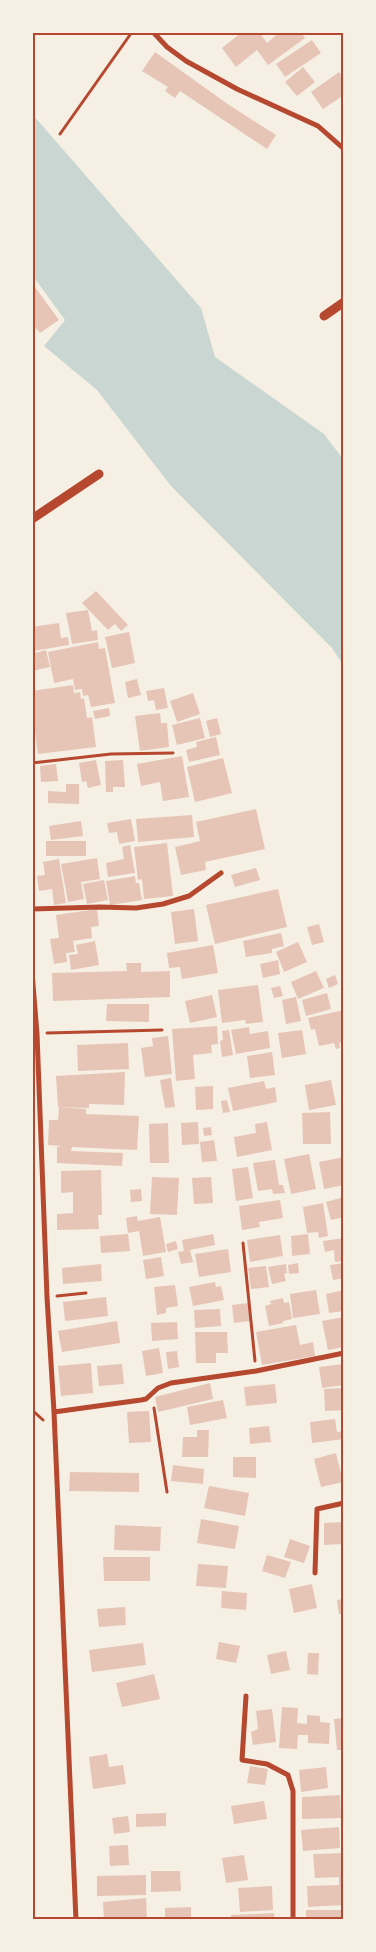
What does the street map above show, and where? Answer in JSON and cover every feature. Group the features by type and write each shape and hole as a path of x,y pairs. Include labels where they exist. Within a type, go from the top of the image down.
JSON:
{"street":[{"path":"153,32 168,48 193,66 237,89 318,126 344,149"},
{"path":"324,316 344,302"},
{"path":"32,519 99,474"},
{"path":"32,909 100,906 136,908 163,904 189,896 221,872"},
{"path":"32,972 37,1034 46,1297 54,1412 76,1920"},
{"path":"54,1412 141,1400 151,1395 158,1388 172,1383 256,1372 344,1353"},
{"path":"316,1573 317,1509 344,1503"},
{"path":"246,1696 242,1760 267,1764 288,1775 293,1791 293,1920"}],"path":[{"path":"60,134 132,32"},
{"path":"32,763 111,754 173,753"},
{"path":"37,1034 162,1030"},
{"path":"243,1243 256,1372"},
{"path":"46,1297 86,1293"},
{"path":"151,1395 167,1492"}],"shaded area":[{"path":"33,115 201,308 215,357 324,434 343,459 343,665 332,648 171,486 97,390 44,346 65,320 33,276"}],"building":[{"path":"242,32 259,32 267,43 280,32 301,32 305,38 268,65 257,50 236,67 222,48"},
{"path":"312,40 321,53 285,77 276,64"},
{"path":"155,52 229,105 276,135 267,149 180,91 175,98 165,91 168,87 142,71"},
{"path":"303,67 315,82 297,96 285,82"},
{"path":"339,72 344,79 344,95 323,109 311,92"},
{"path":"32,283 59,320 40,333 32,324"},
{"path":"96,591 128,625 121,631 115,624 108,630 82,603"},
{"path":"88,610 92,631 97,630 98,640 72,644 66,613"},
{"path":"59,623 61,638 68,637 69,645 33,651 32,627"},
{"path":"129,632 135,663 112,668 105,637"},
{"path":"98,642 99,649 105,648 115,703 91,707 88,695 83,696 82,689 75,690 73,679 54,683 48,652"},
{"path":"46,650 50,667 32,671 32,654"},
{"path":"137,679 141,695 128,698 125,682"},
{"path":"73,685 74,693 80,692 81,699 84,698 87,718 92,717 96,747 38,754 34,723 32,723 32,691"},
{"path":"164,688 168,708 156,710 154,700 148,701 146,691"},
{"path":"193,693 200,714 177,722 170,701"},
{"path":"109,708 110,716 95,719 93,711"},
{"path":"160,713 161,723 167,723 169,747 140,751 135,716"},
{"path":"200,718 205,738 177,745 172,725"},
{"path":"217,718 221,734 210,737 206,721"},
{"path":"216,737 220,755 189,762 186,750 197,747 196,742"},
{"path":"182,756 189,797 163,801 160,782 141,786 137,764"},
{"path":"223,758 232,793 195,802 187,767"},
{"path":"96,760 101,785 88,788 86,781 82,782 79,763"},
{"path":"123,760 125,787 113,787 113,792 106,792 105,761"},
{"path":"56,764 58,781 41,782 40,766"},
{"path":"66,784 79,784 79,804 48,803 48,791 66,792"},
{"path":"256,809 265,849 205,862 206,870 181,875 175,847 200,841 196,822"},
{"path":"192,815 194,837 138,842 136,819"},
{"path":"131,819 135,841 119,844 117,832 109,833 107,823"},
{"path":"81,821 83,836 51,840 49,826"},
{"path":"46,841 86,841 86,856 46,856"},
{"path":"167,843 173,896 144,899 142,879 138,880 134,847"},
{"path":"130,845 135,873 108,877 106,863 124,859 122,847"},
{"path":"97,858 100,879 81,882 84,899 68,902 61,864"},
{"path":"59,859 66,903 54,905 52,889 39,891 37,876 45,875 43,862"},
{"path":"256,868 260,880 235,887 231,875"},
{"path":"135,876 136,883 139,883 142,900 110,905 106,881"},
{"path":"104,880 108,900 87,904 83,884"},
{"path":"278,889 287,927 215,944 206,905"},
{"path":"97,909 99,926 91,927 92,938 73,941 75,952 66,953 67,962 54,964 50,939 59,938 56,915"},
{"path":"194,909 198,941 175,944 171,912"},
{"path":"319,924 324,942 312,945 307,927"},
{"path":"281,933 284,946 272,949 272,953 246,957 243,941"},
{"path":"95,941 99,965 71,970 69,955 78,954 76,945"},
{"path":"298,942 307,962 284,972 276,952"},
{"path":"213,945 218,973 182,979 180,967 169,968 167,953"},
{"path":"278,960 280,974 263,978 260,964"},
{"path":"126,963 141,963 141,972 170,971 170,997 53,1001 52,973 127,971"},
{"path":"316,971 324,988 298,999 291,982"},
{"path":"335,975 338,984 329,988 326,979"},
{"path":"258,985 263,1022 246,1024 245,1020 222,1023 218,990"},
{"path":"280,986 283,996 274,998 271,988"},
{"path":"327,993 331,1009 306,1016 302,1000"},
{"path":"212,995 217,1017 190,1023 185,1001"},
{"path":"296,997 301,1021 286,1024 282,1000"},
{"path":"107,1004 149,1004 149,1022 106,1021"},
{"path":"344,1010 344,1021 341,1022 344,1042 339,1043 340,1048 336,1049 334,1043 319,1046 315,1029 311,1030 308,1018"},
{"path":"217,1026 218,1044 211,1045 212,1053 193,1055 195,1079 176,1081 172,1029"},
{"path":"249,1027 250,1034 268,1031 270,1048 236,1054 231,1030"},
{"path":"229,1030 233,1055 222,1057 220,1041 223,1040 222,1031"},
{"path":"302,1030 306,1054 282,1058 278,1033"},
{"path":"168,1036 172,1074 145,1077 141,1048 153,1046 152,1038"},
{"path":"128,1043 129,1069 78,1071 77,1045"},
{"path":"272,1052 275,1075 250,1078 247,1056"},
{"path":"125,1072 124,1105 89,1104 89,1108 58,1107 56,1076"},
{"path":"171,1078 175,1107 165,1108 160,1080"},
{"path":"331,1080 336,1105 309,1110 305,1085"},
{"path":"264,1081 266,1089 275,1087 277,1102 233,1111 228,1088"},
{"path":"213,1086 213,1109 196,1110 195,1087"},
{"path":"227,1100 230,1112 223,1113 221,1101"},
{"path":"59,1107 86,1109 86,1114 139,1116 137,1150 72,1147 71,1151 123,1153 122,1166 57,1163 57,1147 62,1146 48,1145 49,1120 58,1120"},
{"path":"330,1112 331,1144 303,1144 302,1113"},
{"path":"198,1122 199,1144 182,1145 181,1123"},
{"path":"267,1122 272,1150 237,1157 234,1137 256,1133 255,1124"},
{"path":"168,1123 169,1163 150,1163 149,1124"},
{"path":"211,1127 212,1135 204,1136 203,1128"},
{"path":"214,1140 217,1161 202,1162 200,1142"},
{"path":"309,1154 316,1189 291,1194 284,1159"},
{"path":"344,1157 344,1185 324,1189 319,1162"},
{"path":"275,1160 279,1185 283,1185 285,1193 273,1194 272,1189 258,1191 253,1163"},
{"path":"248,1167 253,1198 236,1201 232,1169"},
{"path":"101,1170 102,1215 98,1215 99,1229 57,1230 57,1214 73,1213 73,1192 61,1193 61,1171"},
{"path":"152,1177 179,1178 177,1215 150,1214"},
{"path":"211,1177 213,1203 194,1204 192,1178"},
{"path":"141,1189 142,1201 131,1202 130,1190"},
{"path":"344,1197 344,1217 331,1220 326,1202"},
{"path":"280,1200 283,1218 259,1222 260,1227 242,1230 239,1206"},
{"path":"323,1203 328,1236 319,1238 318,1232 307,1233 303,1207"},
{"path":"137,1216 138,1221 160,1217 166,1252 143,1256 139,1231 128,1233 126,1218"},
{"path":"128,1234 130,1251 101,1253 100,1236"},
{"path":"213,1234 215,1245 190,1250 193,1262 181,1264 178,1252 184,1251 182,1240"},
{"path":"308,1234 310,1254 292,1256 291,1236"},
{"path":"280,1235 283,1256 250,1262 247,1240"},
{"path":"344,1238 344,1261 335,1262 334,1250 325,1252 323,1241"},
{"path":"176,1241 178,1249 168,1252 166,1244"},
{"path":"228,1249 231,1272 199,1277 195,1254"},
{"path":"161,1257 164,1276 146,1279 143,1260"},
{"path":"298,1263 299,1273 289,1274 288,1265"},
{"path":"344,1263 344,1278 333,1280 330,1265"},
{"path":"101,1264 102,1281 63,1284 62,1268"},
{"path":"286,1264 287,1273 284,1274 286,1281 272,1284 268,1267"},
{"path":"266,1266 269,1287 251,1289 248,1268"},
{"path":"215,1282 216,1287 221,1286 224,1300 193,1306 189,1287"},
{"path":"175,1285 178,1306 166,1308 166,1313 157,1315 154,1287"},
{"path":"316,1290 320,1314 293,1318 290,1294"},
{"path":"344,1290 344,1311 329,1313 326,1294"},
{"path":"106,1297 108,1316 65,1321 63,1302"},
{"path":"283,1298 284,1303 289,1302 292,1319 269,1326 265,1306 271,1304 270,1301"},
{"path":"248,1303 250,1321 234,1323 232,1305"},
{"path":"220,1309 221,1326 195,1328 194,1310"},
{"path":"344,1317 344,1347 328,1350 322,1321"},
{"path":"117,1321 120,1343 62,1352 58,1331"},
{"path":"177,1322 178,1339 152,1341 151,1323"},
{"path":"296,1325 300,1345 313,1342 315,1356 262,1365 256,1332"},
{"path":"195,1332 227,1332 228,1353 216,1353 216,1363 196,1363"},
{"path":"159,1348 163,1373 146,1376 142,1351"},
{"path":"177,1351 179,1367 168,1369 166,1352"},
{"path":"91,1363 93,1393 61,1396 58,1366"},
{"path":"122,1364 124,1384 99,1386 97,1366"},
{"path":"344,1364 344,1385 322,1388 319,1367"},
{"path":"210,1383 213,1399 158,1412 155,1397"},
{"path":"275,1384 277,1403 246,1406 244,1387"},
{"path":"344,1388 344,1410 325,1411 324,1389"},
{"path":"223,1400 227,1418 190,1425 187,1407"},
{"path":"149,1411 151,1442 129,1443 127,1412"},
{"path":"335,1419 337,1432 344,1431 344,1439 312,1443 310,1422"},
{"path":"269,1426 271,1442 250,1444 249,1428"},
{"path":"197,1430 209,1430 208,1457 182,1457 183,1437 197,1437"},
{"path":"336,1453 343,1482 321,1487 314,1459"},
{"path":"233,1457 256,1457 256,1478 233,1477"},
{"path":"173,1465 204,1469 203,1484 171,1481"},
{"path":"70,1472 139,1473 139,1492 69,1491"},
{"path":"209,1486 249,1493 245,1516 204,1508"},
{"path":"201,1519 239,1526 235,1549 197,1543"},
{"path":"343,1522 343,1544 324,1545 324,1523"},
{"path":"115,1525 161,1527 160,1551 114,1550"},
{"path":"290,1539 310,1546 304,1563 284,1557"},
{"path":"267,1555 291,1562 285,1578 262,1571"},
{"path":"103,1557 150,1557 150,1581 104,1581"},
{"path":"198,1564 228,1566 226,1588 196,1586"},
{"path":"312,1584 317,1608 294,1613 289,1589"},
{"path":"222,1591 247,1593 246,1610 221,1608"},
{"path":"344,1599 344,1614 339,1614 337,1600"},
{"path":"125,1607 126,1625 99,1627 97,1609"},
{"path":"219,1642 240,1646 236,1663 216,1659"},
{"path":"143,1643 146,1665 92,1672 89,1650"},
{"path":"286,1651 290,1670 271,1674 267,1655"},
{"path":"308,1653 319,1653 318,1675 307,1674"},
{"path":"154,1674 160,1699 122,1707 116,1683"},
{"path":"282,1707 298,1708 297,1723 307,1724 307,1715 320,1716 320,1722 330,1723 329,1744 308,1743 308,1735 298,1735 297,1749 279,1748"},
{"path":"272,1709 276,1742 253,1745 251,1732 258,1729 256,1711"},
{"path":"344,1718 344,1750 337,1750 334,1719"},
{"path":"107,1754 109,1767 123,1765 126,1784 93,1789 89,1757"},
{"path":"250,1766 268,1769 265,1785 247,1783"},
{"path":"326,1767 328,1788 301,1792 299,1770"},
{"path":"340,1795 341,1818 302,1819 302,1797"},
{"path":"264,1801 267,1819 234,1824 231,1806"},
{"path":"166,1813 166,1826 136,1827 136,1814"},
{"path":"128,1816 130,1832 114,1834 112,1818"},
{"path":"339,1827 340,1848 303,1851 301,1830"},
{"path":"128,1845 129,1865 110,1866 109,1846"},
{"path":"344,1853 344,1905 308,1907 307,1886 339,1885 339,1877 315,1878 313,1854"},
{"path":"244,1855 248,1880 226,1883 222,1858"},
{"path":"151,1871 180,1871 181,1891 151,1892"},
{"path":"146,1875 146,1895 97,1896 97,1876"},
{"path":"272,1886 273,1910 240,1912 238,1888"},
{"path":"146,1898 147,1919 104,1920 103,1902"},
{"path":"191,1907 191,1918 165,1918 165,1908"},
{"path":"306,1910 344,1910 344,1920 306,1920"},
{"path":"274,1913 275,1920 231,1920 231,1915"}]}
